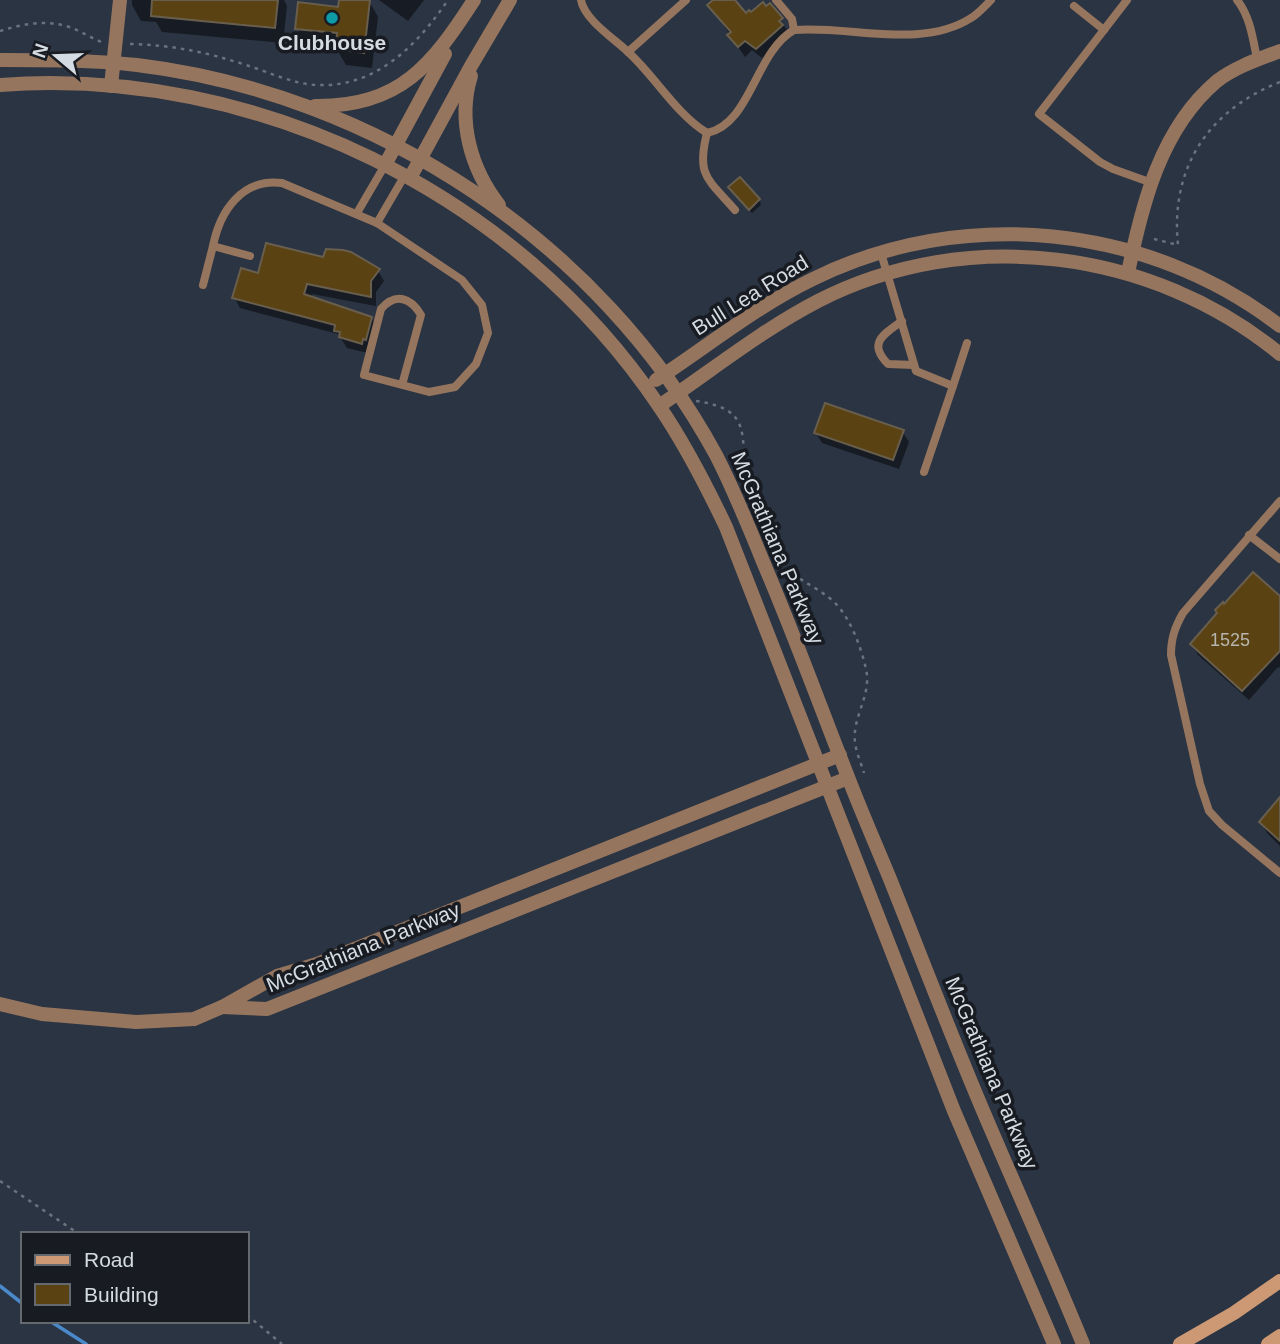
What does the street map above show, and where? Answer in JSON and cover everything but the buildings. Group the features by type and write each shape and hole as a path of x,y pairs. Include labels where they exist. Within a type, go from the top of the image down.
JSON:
{"main road":[{"path":"1180,1344 1234,1313 1280,1281"},
{"path":"1268,1344 1280,1336"}],"street":[{"path":"111,86 120,0"},
{"path":"300,103 333,106 356,103 381,95 404,83 434,58 474,0"},
{"path":"385,165 474,0"},
{"path":"407,177 420,159 510,0"},
{"path":"484,44 469,82 467,137 480,176 506,215"},
{"path":"1128,273 1159,160 1187,111 1219,80 1257,59 1280,51"},
{"name":"McGrathiana Parkway","path":"0,61 114,63 181,72 300,103 358,127 420,159 475,192 506,215 558,258 632,334 677,394 714,453 736,496 967,1074 1083,1344"},
{"name":"McGrathiana Parkway","path":"0,85 56,83 111,86 197,98 249,110 303,128 385,165 483,225 539,270 605,337 645,387 689,454 726,527 954,1111 1054,1344"},
{"name":"Bull Lea Road","path":"645,387 786,293 847,264 942,239 992,233 1063,237 1132,251 1180,268 1219,286 1280,326"},
{"name":"Bull Lea Road","path":"659,407 797,312 821,299 888,273 954,259 993,256 1068,260 1128,273 1175,290 1218,311 1280,355"},
{"name":"McGrathiana Parkway","path":"0,1004 42,1014 136,1022 194,1019 222,1007 277,976 317,964 840,755"},
{"name":"McGrathiana Parkway","path":"222,1007 267,1009 848,778"}],"lane":[{"path":"581,0 584,13 628,52 683,111 708,133"},
{"path":"628,52 686,0"},
{"path":"776,0 792,19 794,30"},
{"path":"708,133 719,131 727,124 745,100 766,57 794,30 914,34 949,29 972,18 991,0"},
{"path":"1127,0 1039,114 1100,162 1152,183"},
{"path":"1237,0 1247,18 1257,59"},
{"path":"1073,6 1104,30"},
{"path":"708,133 702,156 704,174 735,210"},
{"path":"357,213 385,165"},
{"path":"377,223 407,177"},
{"path":"204,285 216,232 226,208 242,192 270,182 282,183 377,223 462,280 482,305 488,333 476,364 455,387 429,392 402,385 364,375 381,309 387,302 402,298 414,303 421,315 402,385"},
{"path":"213,246 250,256"},
{"path":"881,253 914,365 919,373 953,386"},
{"path":"902,321 884,334 878,345 880,355 888,364 914,365"},
{"path":"924,472 967,343"},
{"path":"1279,504 1183,612 1175,628 1171,655 1200,784 1209,811 1280,873"},
{"path":"1250,535 1280,559"}],"path":[{"path":"130,44 174,46 222,57 309,85 332,85 357,80 399,58 411,48 448,0"},
{"path":"0,31 35,24 64,25 107,44"},
{"path":"1154,239 1178,244 1175,218 1181,187 1192,157 1214,124 1239,102 1280,82"},
{"path":"677,394 693,401 723,407 733,415 743,430 750,482 785,564 802,582 834,602 851,628 867,678 867,690 855,730 855,742 864,772"},
{"path":"0,1181 76,1232"},
{"path":"248,1316 282,1344"}],"waterway":[{"path":"0,1286 21,1302"},
{"path":"53,1323 86,1344"}],"place":[{"name":"Clubhouse","path":"332,18"}]}
